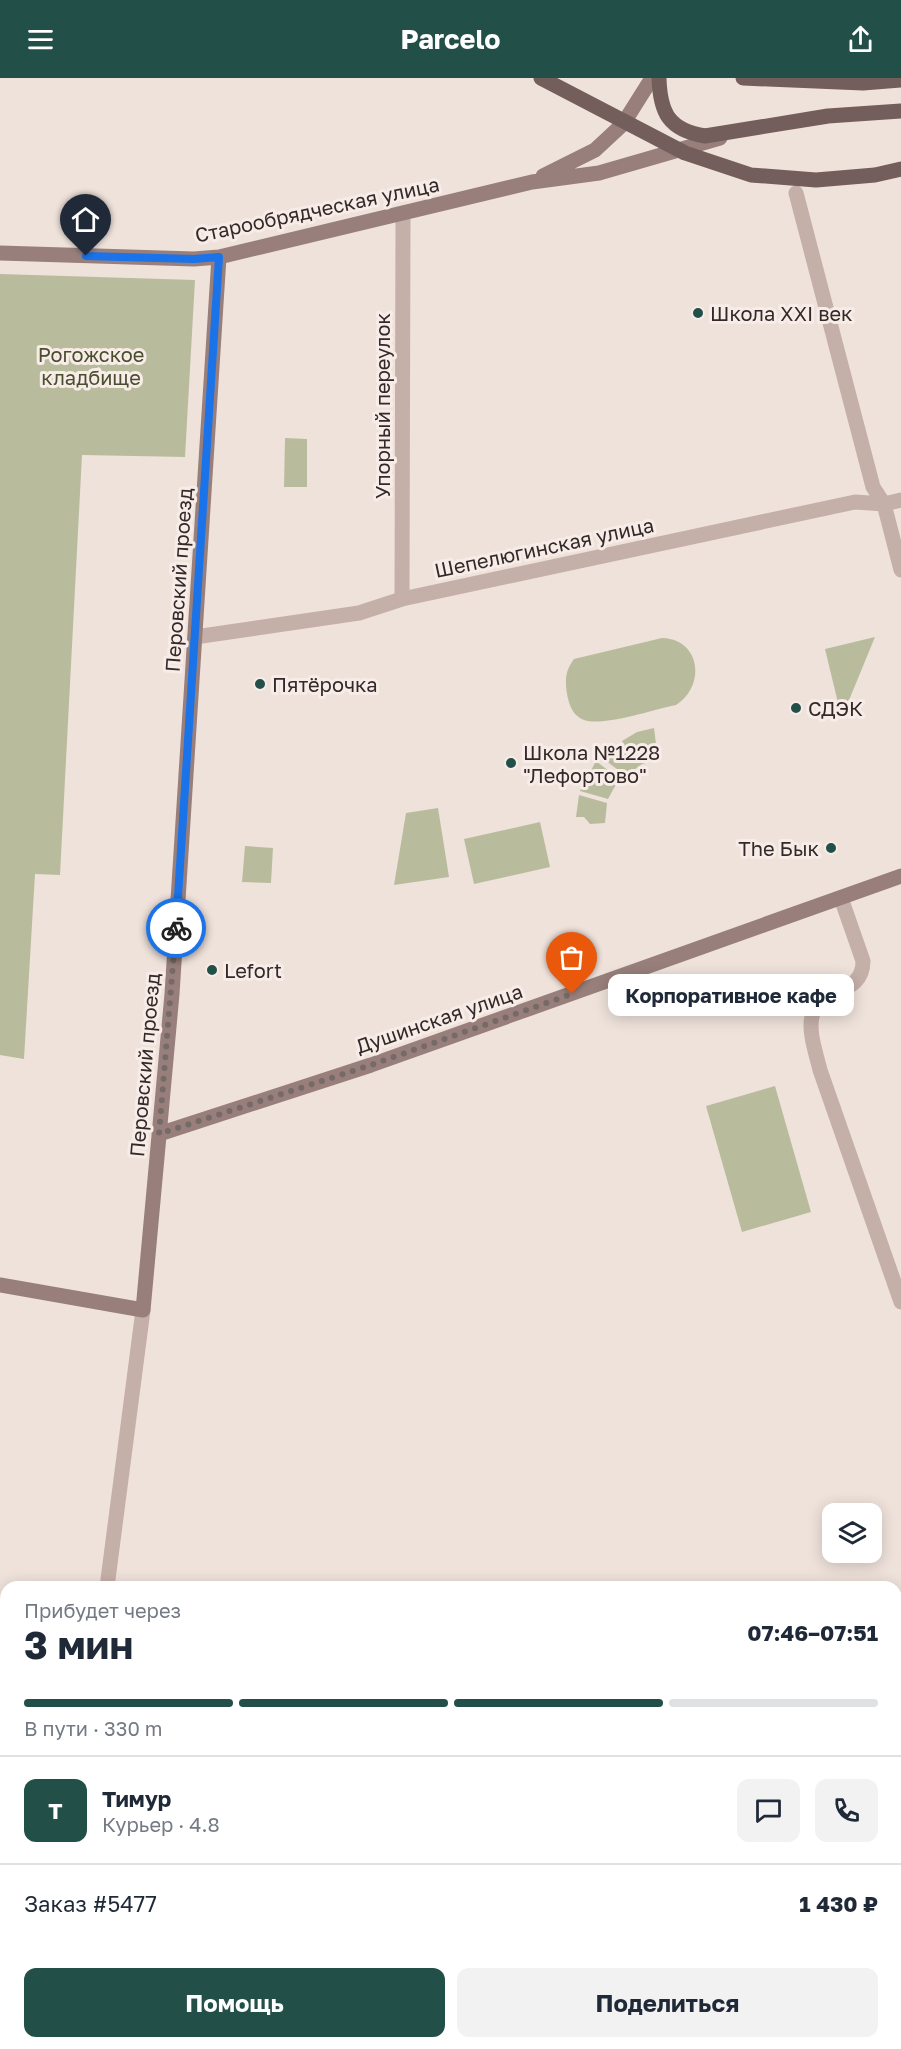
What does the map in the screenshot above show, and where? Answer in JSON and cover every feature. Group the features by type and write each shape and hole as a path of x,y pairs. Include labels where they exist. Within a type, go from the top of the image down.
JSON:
{"main road":[{"path":"542,78 685,153 751,175 816,180 875,175 901,170"},
{"path":"659,78 662,106 676,126 688,133 705,136 828,116 901,111"},
{"path":"743,78 862,83 901,80"}],"street":[{"name":"Старообрядческая улица","path":"532,182 595,150 623,124 652,78"},
{"name":"Старообрядческая улица","path":"0,253 194,259 219,257 532,182 599,173 676,153 739,131"},
{"path":"796,193 873,487 884,504 901,570"},
{"name":"Упорный переулок","path":"402,599 403,213"},
{"name":"Перовский проезд","path":"108,1581 143,1310 172,994 219,257"},
{"name":"Шепелюгинская улица","path":"195,637 359,613 402,599 855,502 884,504 901,500"},
{"name":"Душинская улица","path":"159,1134 381,1062 901,876"},
{"path":"841,898 863,961 863,972 855,983 821,1002 813,1013 812,1034 820,1070 901,1302"},
{"path":"0,1285 143,1310"}],"green space":[{"name":"Рогожское кладбище","path":"0,274 195,280 185,457 82,455 60,875 35,874 24,1059 0,1055"},
{"path":"285,438 307,439 307,487 284,487"},
{"path":"875,637 847,705 839,707 825,649"},
{"path":"662,638 675,640 685,646 691,655 695,665 695,676 686,697 676,705 603,721 584,720 574,713 567,694 566,676 574,659"},
{"path":"654,728 658,760 642,764 626,776 605,760 624,744 622,741 637,732"},
{"path":"596,761 619,779 608,799 580,791"},
{"path":"579,795 607,803 605,823 590,824 584,817 576,817"},
{"path":"438,808 449,877 394,885 406,813"},
{"path":"540,822 550,867 474,884 464,839"},
{"path":"245,846 273,848 271,883 242,882"},
{"path":"775,1086 811,1212 742,1232 706,1106"}],"way so far":[{"path":"176,928 159,1134 371,1065 572,994"}],"place":[{"name":"Школа XXI век","path":"698,313"},
{"name":"Пятёрочка","path":"260,684"},
{"name":"СДЭК","path":"796,708"},
{"name":"Школа №1228 \"Лефортово\"","path":"511,763"},
{"name":"The Бык","path":"831,848"},
{"name":"Lefort","path":"212,970"},
{"name":"Корпоративное кафе","path":"572,994"}],"route":[{"path":"86,256 194,259 219,257 176,928"}]}
